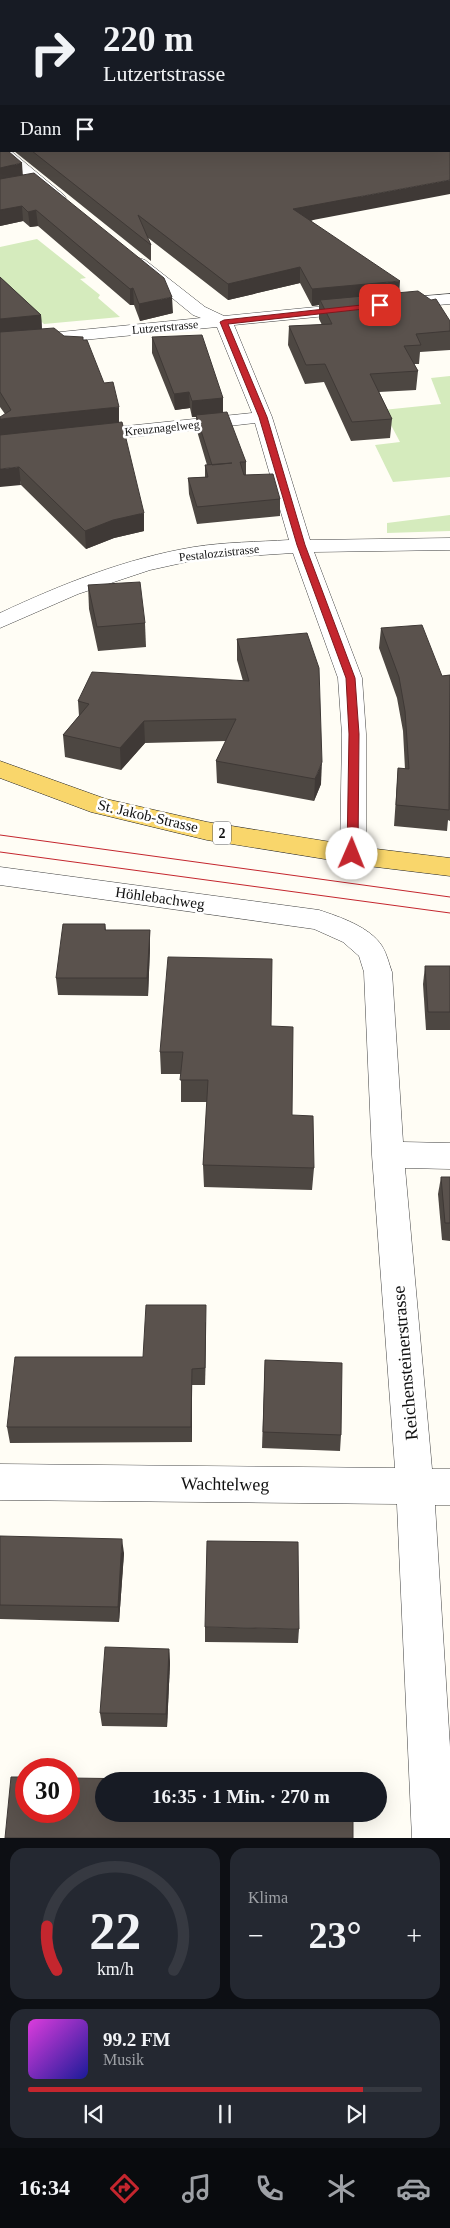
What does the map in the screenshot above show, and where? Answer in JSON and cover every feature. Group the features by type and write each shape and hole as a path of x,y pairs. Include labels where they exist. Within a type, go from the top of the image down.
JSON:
{"main road":[{"name":"St. Jakob-Strasse","path":"0,769 100,806 207,830 352,854 450,867"}],"street":[{"path":"3,152 68,205"},
{"path":"20,185 39,182"},
{"path":"124,250 199,311 224,322 263,417 301,545 350,678 354,734 352,854"},
{"name":"Lutzertstrasse","path":"0,343 450,299"},
{"name":"Kreuznagelweg","path":"72,437 263,417"},
{"name":"Pestalozzistrasse","path":"0,621 45,598 100,578 147,564 194,554 301,545 450,544"},
{"name":"Höhlebachweg","path":"0,876 319,920"},
{"name":"Reichensteinerstrasse","path":"319,920 353,935 371,951 378,972 388,1155 414,1486 434,1838"},
{"path":"388,1155 450,1156"},
{"name":"Wachtelweg","path":"0,1482 450,1487"}],"green space":[{"path":"37,239 86,278 80,279 100,295 98,298 120,317 44,324 0,282 0,247"},
{"path":"450,376 450,477 393,482 375,445 400,442 383,410 441,404 431,378"},
{"path":"450,515 450,531 387,533 387,523"}],"building":[{"path":"0,152 9,152 22,163 0,168"},
{"path":"33,152 450,152 450,180 293,209 400,281 312,289 300,267 228,284 138,215 151,245"},
{"path":"34,173 164,278 172,297 139,304 133,288 130,289 36,210 28,212 22,206 0,210 0,179"},
{"path":"0,277 41,315 0,319"},
{"path":"418,291 431,300 436,299 450,321 450,331 416,334 421,345 404,346 418,371 370,374 392,419 352,422 325,364 306,365 289,326 332,324 320,300"},
{"path":"54,328 64,336 83,337 83,340 87,340 104,383 113,382 119,407 0,419 0,417 11,410 0,392 0,332"},
{"path":"202,335 223,398 192,401 189,392 174,394 152,337"},
{"path":"227,412 246,462 240,462 244,475 273,474 280,499 197,507 188,478 208,477 205,465 212,464 196,415"},
{"path":"122,422 144,513 113,520 85,531 19,467 0,469 0,435"},
{"path":"140,582 145,623 97,627 88,585"},
{"path":"422,625 442,676 450,675 449,810 396,805 398,768 409,769 405,711 399,677 381,628"},
{"path":"307,633 319,668 322,762 315,779 216,761 236,719 144,721 120,748 63,735 89,704 78,701 92,672 249,681 237,639"},
{"path":"63,924 105,924 105,930 150,930 147,978 56,978"},
{"path":"168,957 272,959 271,1026 293,1027 292,1115 313,1116 314,1168 203,1165 208,1080 180,1080 183,1052 160,1052"},
{"path":"425,966 450,966 450,1012 428,1012"},
{"path":"441,1177 450,1177 450,1223 445,1223"},
{"path":"146,1305 206,1305 205,1368 192,1369 191,1427 7,1427 15,1357 143,1357"},
{"path":"265,1360 342,1363 341,1435 263,1432"},
{"path":"0,1536 122,1539 118,1607 0,1605"},
{"path":"207,1541 298,1542 299,1629 205,1627"},
{"path":"105,1647 169,1649 166,1714 100,1713"},
{"path":"11,1777 15,1777 15,1823 80,1823 80,1778 95,1778 95,1822 353,1822 353,1838 5,1838"}],"tram line":[{"path":"0,835 450,897"},
{"path":"0,852 450,913"}],"route":[{"path":"352,854 354,734 350,678 301,545 274,447 256,397 224,322 380,305"}]}
